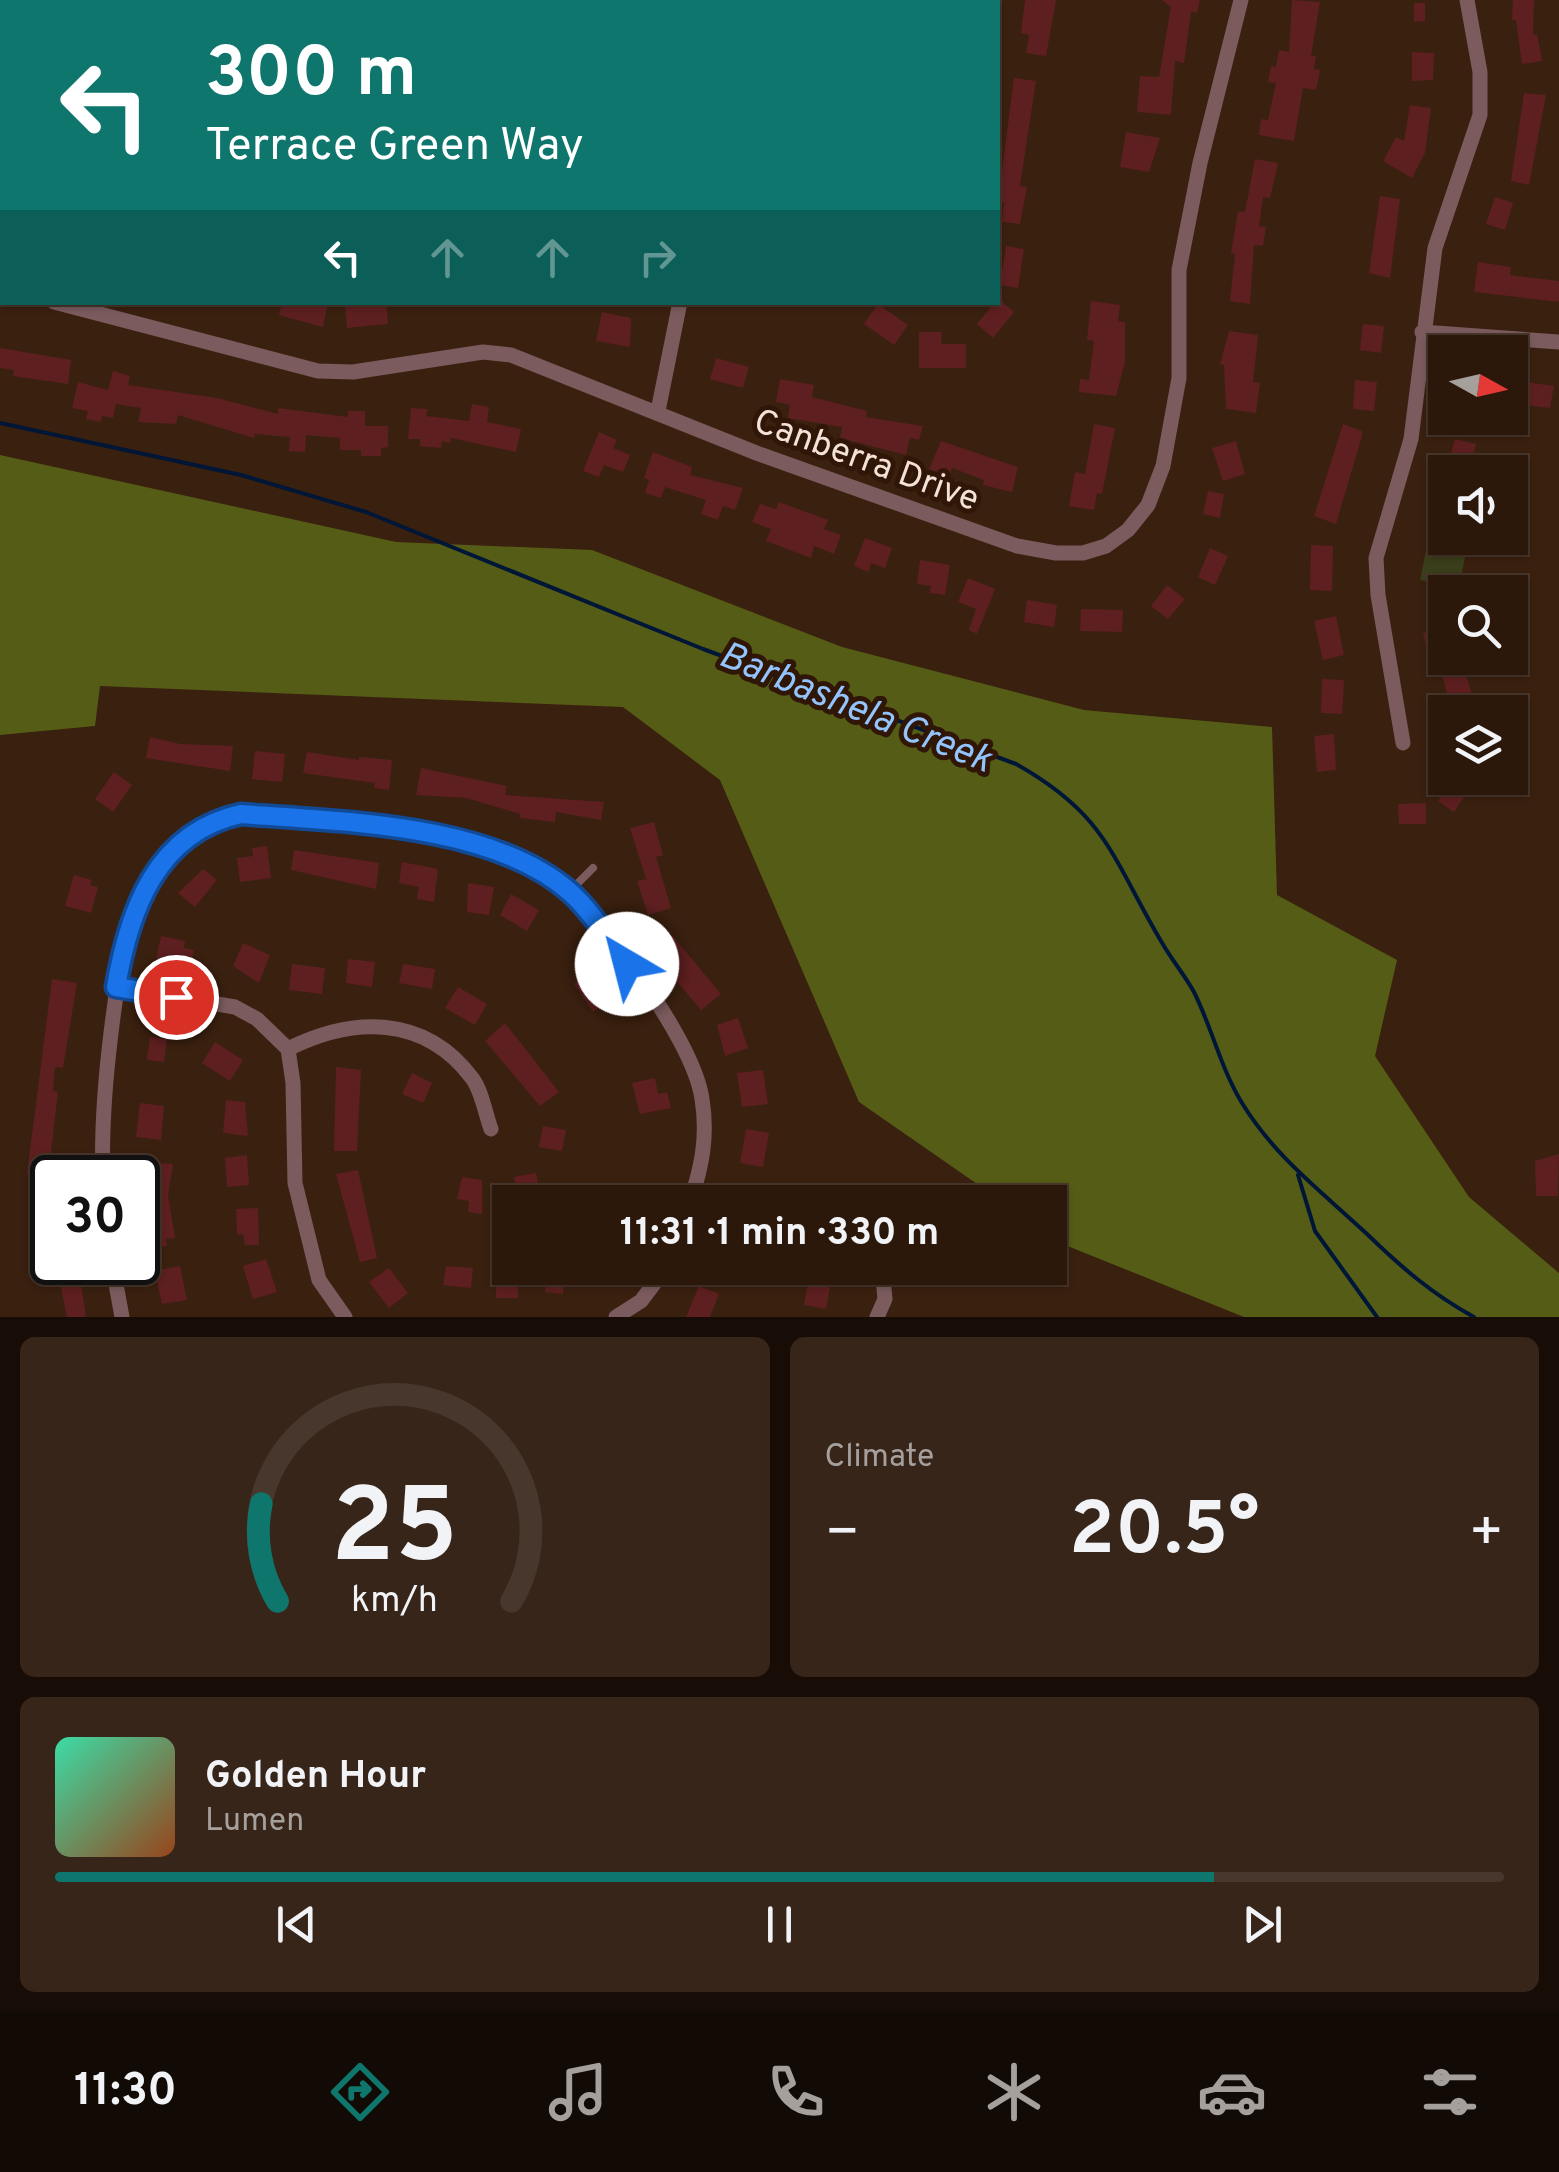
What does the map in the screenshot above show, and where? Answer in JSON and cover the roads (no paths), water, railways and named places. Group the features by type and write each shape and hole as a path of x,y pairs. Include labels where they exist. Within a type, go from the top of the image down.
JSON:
{"street":[{"name":"Canberra Drive","path":"65,305 318,371 353,372 483,352 512,355 760,454 828,475 1017,546 1082,553 1106,546 1128,530 1160,480 1178,391 1178,270 1200,162 1241,0"},
{"path":"1403,743 1378,595 1376,558 1411,439 1422,332 1444,211 1480,115 1480,72 1467,0"},
{"path":"658,411 679,305"},
{"path":"1422,332 1559,342"},
{"path":"102,1155 100,1119 116,987 124,940 141,896 176,846 214,820 241,814 458,839 529,863 569,892 647,991 688,1054 702,1095 706,1138 694,1185"},
{"path":"116,987 235,1007 258,1018 288,1049 293,1084 290,1136 295,1184 319,1280 346,1317"},
{"path":"288,1049 326,1030 361,1025 422,1036 452,1056 474,1080 491,1129"},
{"path":"116,1285 122,1317"},
{"path":"616,1317 641,1302 654,1285"},
{"path":"877,1317 885,1299 884,1285"}],"lane":[{"path":"569,892 593,868"}],"waterway":[{"name":"Barbashela Creek","path":"0,423 241,475 366,512 703,649 1016,764 1070,802 1104,840 1194,992 1235,1090 1269,1140 1405,1269 1474,1317"},
{"path":"1298,1175 1315,1231 1377,1317"}]}
